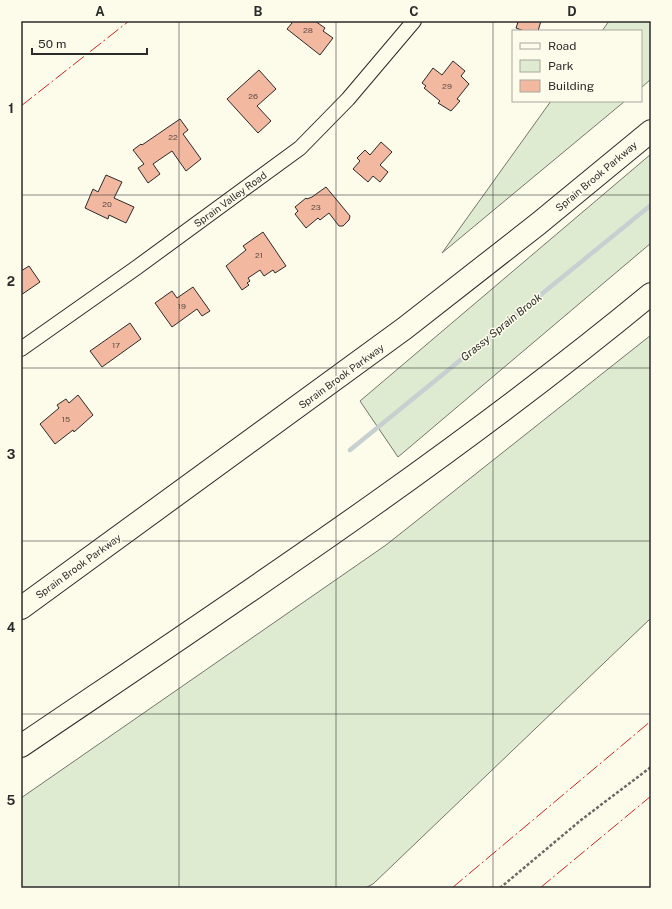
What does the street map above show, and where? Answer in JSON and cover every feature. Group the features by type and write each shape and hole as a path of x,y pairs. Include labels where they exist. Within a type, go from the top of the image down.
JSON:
{"highway":[{"name":"Sprain Brook Parkway","path":"21,608 405,328 538,224 651,131"},
{"path":"21,746 304,554 401,485 493,418 651,294"}],"street":[{"name":"Sprain Valley Road","path":"21,349 136,268 300,148 348,99 414,21"}],"path":[{"path":"500,888 581,820 651,767"}],"green space":[{"path":"609,21 651,21 651,79 642,87 642,30 603,30"},
{"path":"550,102 624,102 442,253"},
{"path":"651,154 651,243 398,457 360,401"},
{"path":"651,335 651,618 373,884 365,888 21,888 21,798 386,545"}],"building":[{"path":"290,21 315,21 325,28 323,31 333,38 320,55 287,29 292,23"},
{"path":"515,21 541,21 538,30 521,30 516,28 518,22"},
{"path":"453,61 465,71 461,76 469,84 457,99 460,101 451,111 438,103 440,101 424,88 426,86 422,83 433,68 442,75"},
{"path":"259,70 276,89 257,106 271,121 258,133 227,99"},
{"path":"180,119 188,130 183,134 201,159 186,171 172,151 153,164 160,174 148,183 138,168 144,164 133,150"},
{"path":"381,142 392,152 380,165 388,172 380,182 373,176 368,182 353,169 360,161 357,158 365,150 370,155"},
{"path":"106,175 122,182 114,198 134,207 126,223 109,215 108,219 85,208 93,189 98,192"},
{"path":"326,187 350,216 349,220 343,226 339,226 329,213 320,220 318,218 306,228 295,214 298,211 295,207 306,198 312,197"},
{"path":"263,232 286,266 275,273 273,270 264,276 260,270 248,278 250,281 247,283 249,285 242,290 226,266 246,250 243,246"},
{"path":"29,266 40,282 21,295 21,271"},
{"path":"193,287 210,311 202,316 197,309 172,327 155,303 172,291 177,298"},
{"path":"130,323 141,339 102,367 90,351"},
{"path":"78,395 93,415 74,432 73,430 55,444 40,424 59,408 57,405 66,399 69,403"}],"waterway":[{"name":"Grassy Sprain Brook","path":"350,450 651,205"}],"power":[{"path":"21,106 129,21"},
{"path":"452,888 651,721"},
{"path":"540,888 651,796"}]}
